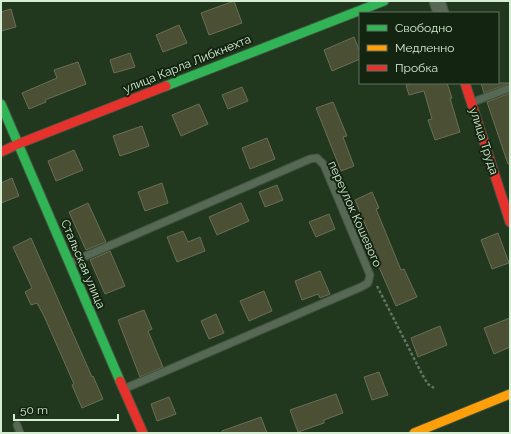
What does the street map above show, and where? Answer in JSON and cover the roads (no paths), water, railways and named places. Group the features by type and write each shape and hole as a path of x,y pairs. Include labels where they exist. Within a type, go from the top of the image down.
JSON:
{"street":[{"name":"улица Карла Либкнехта","path":"1,152 271,44 384,1"},
{"path":"437,1 441,12"},
{"name":"улица Труда","path":"465,84 510,222"},
{"name":"Стальская улица","path":"1,104 143,433"},
{"path":"414,433 510,394"}],"lane":[{"path":"472,103 510,88"},
{"name":"переулок Кошевого","path":"69,264 310,159 316,158 324,165 370,275 368,283 124,389"},
{"path":"17,425 20,433"}]}
